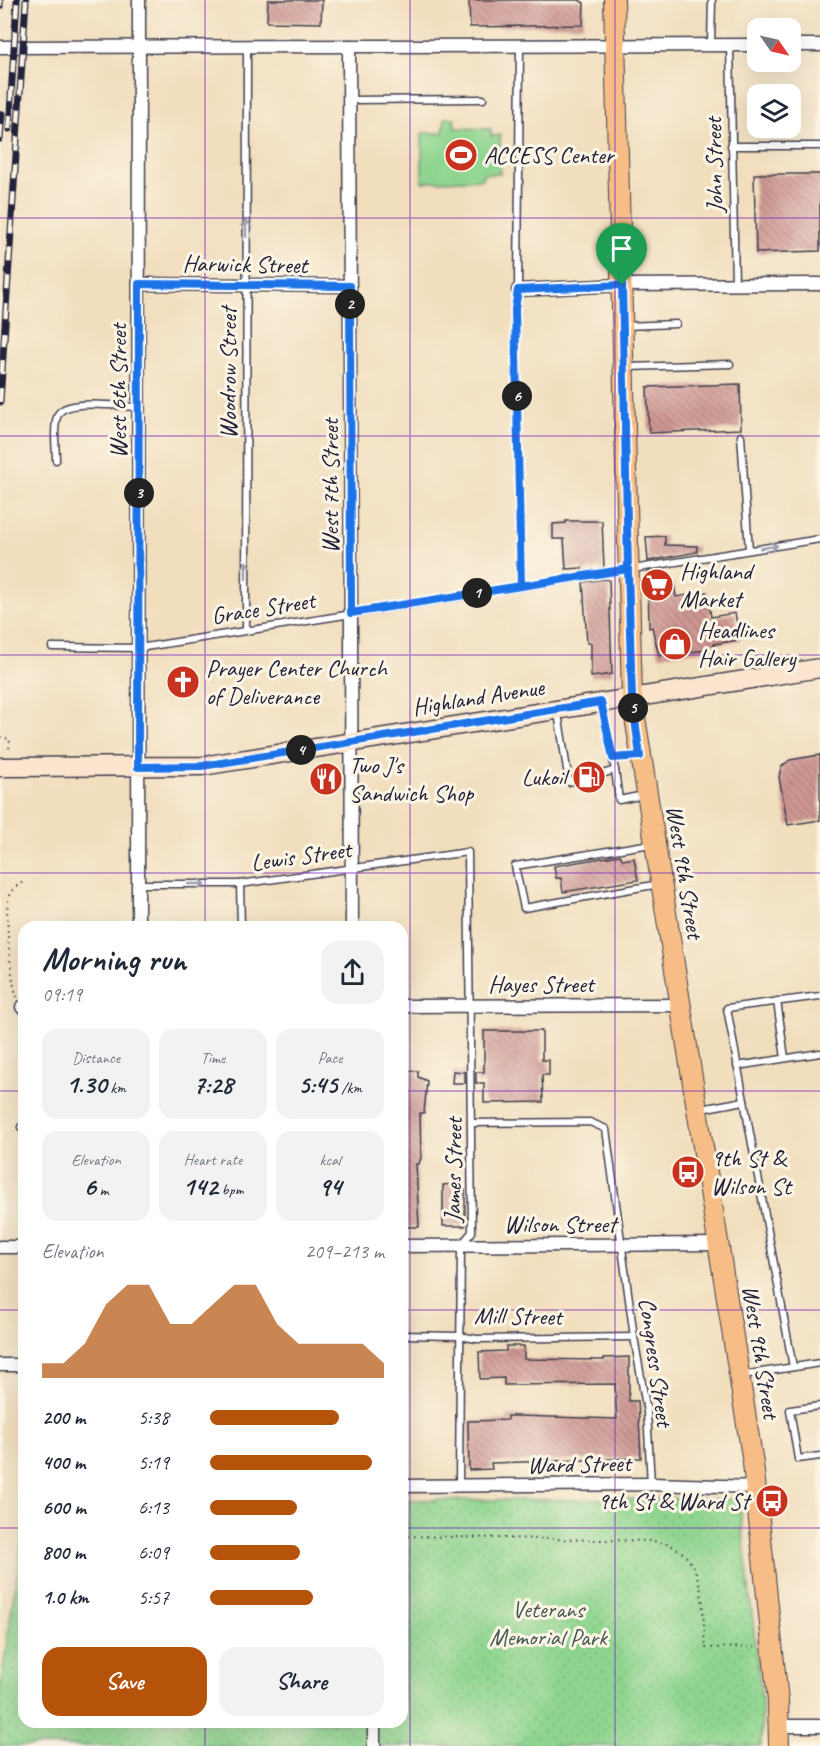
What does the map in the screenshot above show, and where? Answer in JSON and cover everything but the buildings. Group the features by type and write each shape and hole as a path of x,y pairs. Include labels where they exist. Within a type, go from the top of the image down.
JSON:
{"main road":[{"name":"West 9th Street","path":"614,0 632,698 756,1487 779,1746"},
{"name":"Highland Avenue","path":"4,767 202,766 820,668"}],"street":[{"name":"West 6th Street","path":"138,921 139,0"},
{"name":"West 7th Street","path":"349,45 352,921"},
{"path":"0,46 747,45"},
{"path":"801,45 820,45"},
{"name":"Harwick Street","path":"139,284 350,286"},
{"path":"518,290 622,285 820,284"},
{"name":"Hayes Street","path":"408,1006 680,1005"},
{"name":"Wilson Street","path":"408,1246 719,1244"},
{"path":"0,1246 18,1246"},
{"path":"0,1365 18,1365"},
{"name":"Ward Street","path":"408,1486 651,1484 756,1487"},
{"path":"779,1726 820,1726"},
{"path":"374,1728 374,1746"}],"lane":[{"path":"711,44 712,0"},
{"name":"John Street","path":"730,44 735,285"},
{"name":"Woodrow Street","path":"246,629 247,45"},
{"path":"519,46 518,290 515,309 521,586"},
{"path":"349,100 483,99"},
{"path":"731,146 820,146"},
{"path":"622,326 676,324"},
{"path":"624,367 730,364"},
{"path":"56,460 57,417 61,410 72,405 139,407"},
{"path":"741,436 749,550"},
{"name":"Grace Street","path":"52,646 139,648 246,629 820,539"},
{"path":"601,702 619,800 647,794"},
{"path":"557,709 568,782 579,779"},
{"path":"613,758 640,756"},
{"path":"599,775 615,770"},
{"path":"654,844 515,866 524,908 661,884"},
{"name":"Lewis Street","path":"138,884 240,884 468,852"},
{"name":"James Street","path":"459,1486 461,1245 472,1232 468,852"},
{"path":"240,884 241,921"},
{"path":"793,1367 727,1008 820,996"},
{"path":"777,1001 785,1058"},
{"path":"737,1066 820,1053"},
{"path":"697,1110 744,1101"},
{"name":"Congress Street","path":"472,1123 590,1122 606,1129 623,1245 633,1337 647,1412 651,1484"},
{"name":"Mill Street","path":"408,1335 459,1336 477,1340 633,1337"},
{"path":"739,1376 820,1363"},
{"path":"820,1406 790,1410 798,1460 820,1456"}],"path":[{"path":"0,737 10,739 4,767"},
{"path":"18,998 10,966 7,908 10,893 20,883 25,883"},
{"path":"408,1536 651,1541 673,1545 690,1561 696,1574 701,1594 705,1648 738,1648"}],"green space":[{"name":"ACCESS Center","path":"445,118 454,118 455,128 491,129 491,136 500,135 500,174 483,174 482,179 422,182 422,133 443,133"},
{"name":"Veterans Memorial Park","path":"739,1499 762,1703 761,1746 0,1746 0,1690 18,1566 18,1728 408,1728 408,1500"}],"railway":[{"path":"0,0 0,6"},
{"path":"9,129 17,0"},
{"path":"0,402 26,0"},
{"path":"0,139 2,114"}],"place":[{"name":"ACCESS Center","path":"461,155"},
{"name":"Highland Market","path":"657,585"},
{"name":"Headlines Hair Gallery","path":"675,644"},
{"name":"Prayer Center Church of Deliverance","path":"183,682"},
{"name":"Lukoil","path":"589,777"},
{"name":"Two J's Sandwich Shop","path":"326,779"},
{"name":"9th St & Wilson St","path":"688,1172"},
{"name":"9th St & Ward St","path":"772,1501"}],"route":[{"path":"622,285 518,290 515,309 521,586 628,569 632,698 640,756 613,758 601,702 202,766 138,767 139,284 350,286 351,613 436,599 575,577 628,569 622,285"}]}
